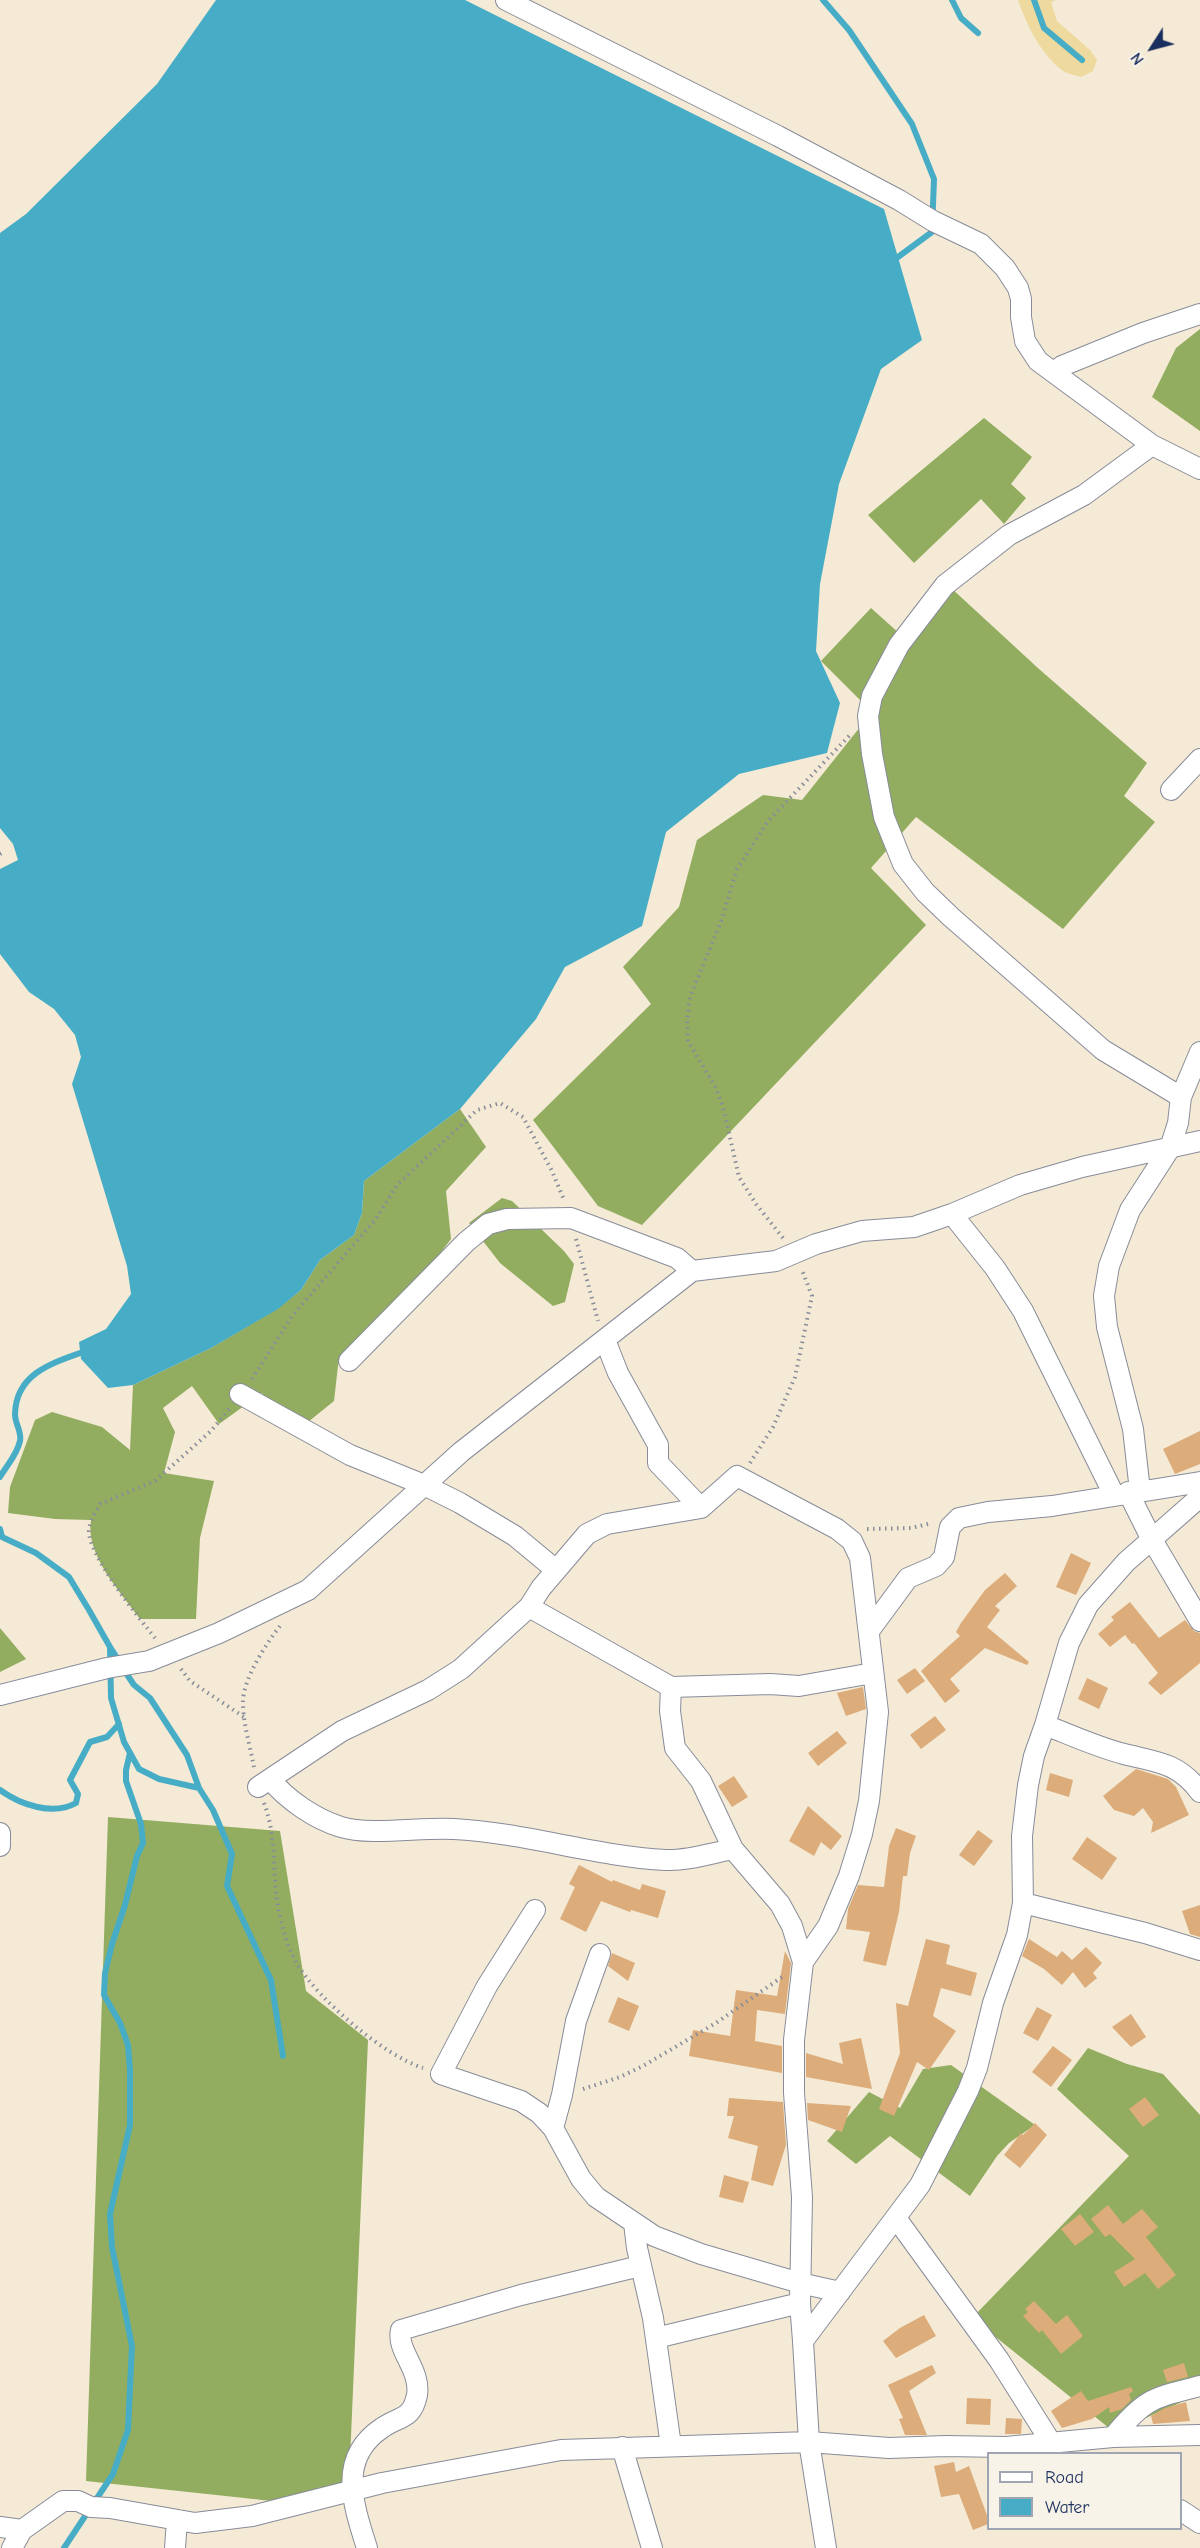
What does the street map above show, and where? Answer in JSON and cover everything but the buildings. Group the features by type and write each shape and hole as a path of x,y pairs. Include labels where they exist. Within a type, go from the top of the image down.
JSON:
{"street":[{"path":"506,0 768,131 899,200 933,221 981,244 1005,268 1018,288 1022,299 1021,317 1025,341 1032,355 1152,445 1200,469"},
{"path":"1054,372 1062,366 1143,333 1200,314"},
{"path":"1152,445 1084,495 1009,535 945,585 899,645 872,696 868,716 872,754 884,817 903,864 926,892 951,917 1103,1050 1181,1097"},
{"path":"1172,790 1200,759"},
{"path":"1128,1493 1133,1429 1107,1327 1104,1296 1109,1266 1130,1210 1170,1148 1178,1123 1181,1097 1200,1052"},
{"path":"0,1695 106,1668 150,1661 219,1633 308,1590 461,1452 692,1271 776,1261 796,1252 862,1231 914,1227 952,1214 1020,1185 1082,1167 1200,1141"},
{"path":"952,1214 995,1268 1023,1311 1200,1620"},
{"path":"349,1361 466,1242 488,1224 507,1219 571,1218 677,1258 692,1271"},
{"path":"605,1340 618,1373 658,1445 658,1463 701,1508"},
{"path":"240,1394 350,1455 424,1485 491,1520 556,1570"},
{"path":"264,1783 342,1731 428,1690 461,1669 529,1607 580,1539 594,1529 607,1524 701,1508 737,1476 837,1529 852,1541 860,1558 878,1712 869,1801 849,1876 828,1926 803,1962"},
{"path":"868,1631 908,1578 936,1566 944,1557 950,1527 959,1518 988,1512 1052,1506 1200,1482"},
{"path":"803,2342 920,2185 968,2091 977,2068 993,2003 1017,1935 1023,1903 1022,1836 1028,1785 1034,1756 1045,1725 1062,1660 1088,1605 1126,1562 1151,1538 1188,1510 1200,1497"},
{"path":"529,1607 671,1687 770,1684 799,1686 873,1673"},
{"path":"671,1687 670,1711 675,1748 701,1781 733,1850 780,1904 792,1926 803,1962 794,2040 794,2093 802,2197 800,2303 809,2442 826,2548"},
{"path":"1045,1725 1124,1754 1166,1764 1195,1785 1200,1792"},
{"path":"264,1783 278,1789 317,1817 342,1828 371,1831 453,1829 504,1833 575,1848 668,1860 733,1850"},
{"path":"0,1833 0,1846"},
{"path":"1023,1903 1145,1933 1200,1950"},
{"path":"535,1910 487,1986 441,2074 521,2101 539,2113 553,2128 582,2179 596,2197 634,2223 669,2242 800,2283 840,2292"},
{"path":"553,2128 562,2095 576,2021 600,1954"},
{"path":"896,2218 999,2360 1053,2443 1068,2452"},
{"path":"634,2223 640,2266 656,2338 671,2446"},
{"path":"367,2548 352,2492 355,2456 383,2427 407,2416 414,2406 417,2378 402,2343 400,2333 404,2327 454,2316 521,2295 640,2266"},
{"path":"656,2338 800,2303"},
{"path":"1113,2437 1149,2400 1200,2386"},
{"path":"12,2548 22,2530 55,2505 70,2500 91,2507 110,2508 195,2523 252,2516 382,2483 561,2450 809,2442 889,2448 1006,2447 1113,2437 1200,2435"},
{"path":"622,2447 652,2548"},
{"path":"1182,2511 1200,2523"},
{"path":"175,2548 177,2520"},
{"path":"0,2527 22,2530"}],"path":[{"path":"737,1476 747,1466 773,1427 795,1377 812,1296 796,1252 756,1204 739,1177 723,1107 716,1088 688,1041 689,1005 722,919 737,869 768,821 868,716"},
{"path":"0,854 5,851"},
{"path":"244,1717 190,1681 140,1619 102,1565 89,1532 92,1520 100,1504 154,1481 211,1431 261,1368 292,1316 376,1219 397,1185 477,1110 500,1103 523,1118 552,1171 571,1218 592,1302 605,1340"},
{"path":"837,1529 911,1527 959,1518"},
{"path":"283,1622 271,1638 246,1683 243,1701 244,1717 264,1783 273,1835 278,1904 282,1925 297,1964 332,2004 391,2054 441,2074"},
{"path":"562,2095 620,2077 643,2066 716,2023 803,1962"}],"green space":[{"path":"1200,329 1200,431 1152,397 1176,348"},
{"path":"984,418 1032,457 1011,484 1026,498 1004,524 981,499 914,563 868,515"},
{"path":"950,587 1039,669 1147,763 1124,796 1155,822 1063,929 916,817 871,868 926,925 642,1225 598,1206 533,1120 651,1004 623,967 679,907 697,840 763,795 802,800 872,712 821,661 871,608 910,643"},
{"path":"460,1109 486,1147 446,1191 451,1239 397,1310 339,1357 334,1401 292,1435 262,1393 219,1424 192,1386 163,1408 175,1432 164,1473 214,1481 200,1538 196,1619 140,1619 114,1585 99,1559 93,1546 91,1520 55,1519 8,1513 10,1487 35,1420 52,1412 102,1427 130,1450 133,1385 211,1348 277,1309 301,1290 320,1260 354,1235 362,1213 364,1181"},
{"path":"502,1198 512,1201 564,1251 574,1264 565,1302 553,1306 500,1263 469,1223"},
{"path":"0,1628 26,1659 0,1672"},
{"path":"108,1817 280,1831 306,1991 368,2040 349,2483 272,2501 86,2481"},
{"path":"1088,2048 1127,2064 1163,2074 1200,2115 1200,2394 1114,2432 972,2318 1129,2156 1057,2089"},
{"path":"951,2065 1035,2125 1009,2143 997,2156 970,2196 890,2136 856,2164 827,2141 869,2092 900,2108 923,2069"}],"sand":[{"path":"1018,0 1056,0 1051,2 1057,21 1090,50 1097,60 1093,71 1081,77 1065,72 1055,64 1036,39"}],"water":[{"path":"216,0 465,0 884,209 922,340 881,369 839,484 820,584 816,651 840,703 827,753 739,774 666,832 642,926 565,967 536,1019 460,1109 364,1181 362,1213 354,1235 320,1260 301,1290 278,1309 211,1348 133,1385 108,1388 81,1359 79,1342 106,1329 131,1294 127,1266 72,1084 81,1057 75,1035 54,1009 29,992 0,954 0,869 18,860 13,844 0,828 0,233 26,214 157,84"}],"waterway":[{"path":"823,0 849,30 912,124 934,179 932,232 898,257"},
{"path":"952,0 961,18 978,33"},
{"path":"1034,0 1044,28 1082,60"},
{"path":"0,1477 19,1446 20,1434 15,1414 21,1390 36,1373 80,1353"},
{"path":"0,1529 2,1537 36,1553 69,1577 89,1610 110,1647 111,1698 124,1742 139,1769 159,1779 199,1788"},
{"path":"110,1647 119,1661"},
{"path":"124,1670 134,1685 150,1698 187,1755 199,1788 213,1810 232,1854 227,1886 271,1980 283,2056"},
{"path":"0,1790 27,1804 47,1809 67,1807 76,1803 78,1794 70,1780 90,1742 107,1737 119,1724"},
{"path":"64,2548 113,2474 128,2430 132,2346 112,2247 110,2214 130,2125 130,2070 128,2045 120,2023 104,1995 105,1973 112,1944 125,1905 137,1856 143,1843 141,1824 126,1781 130,1753"}]}
